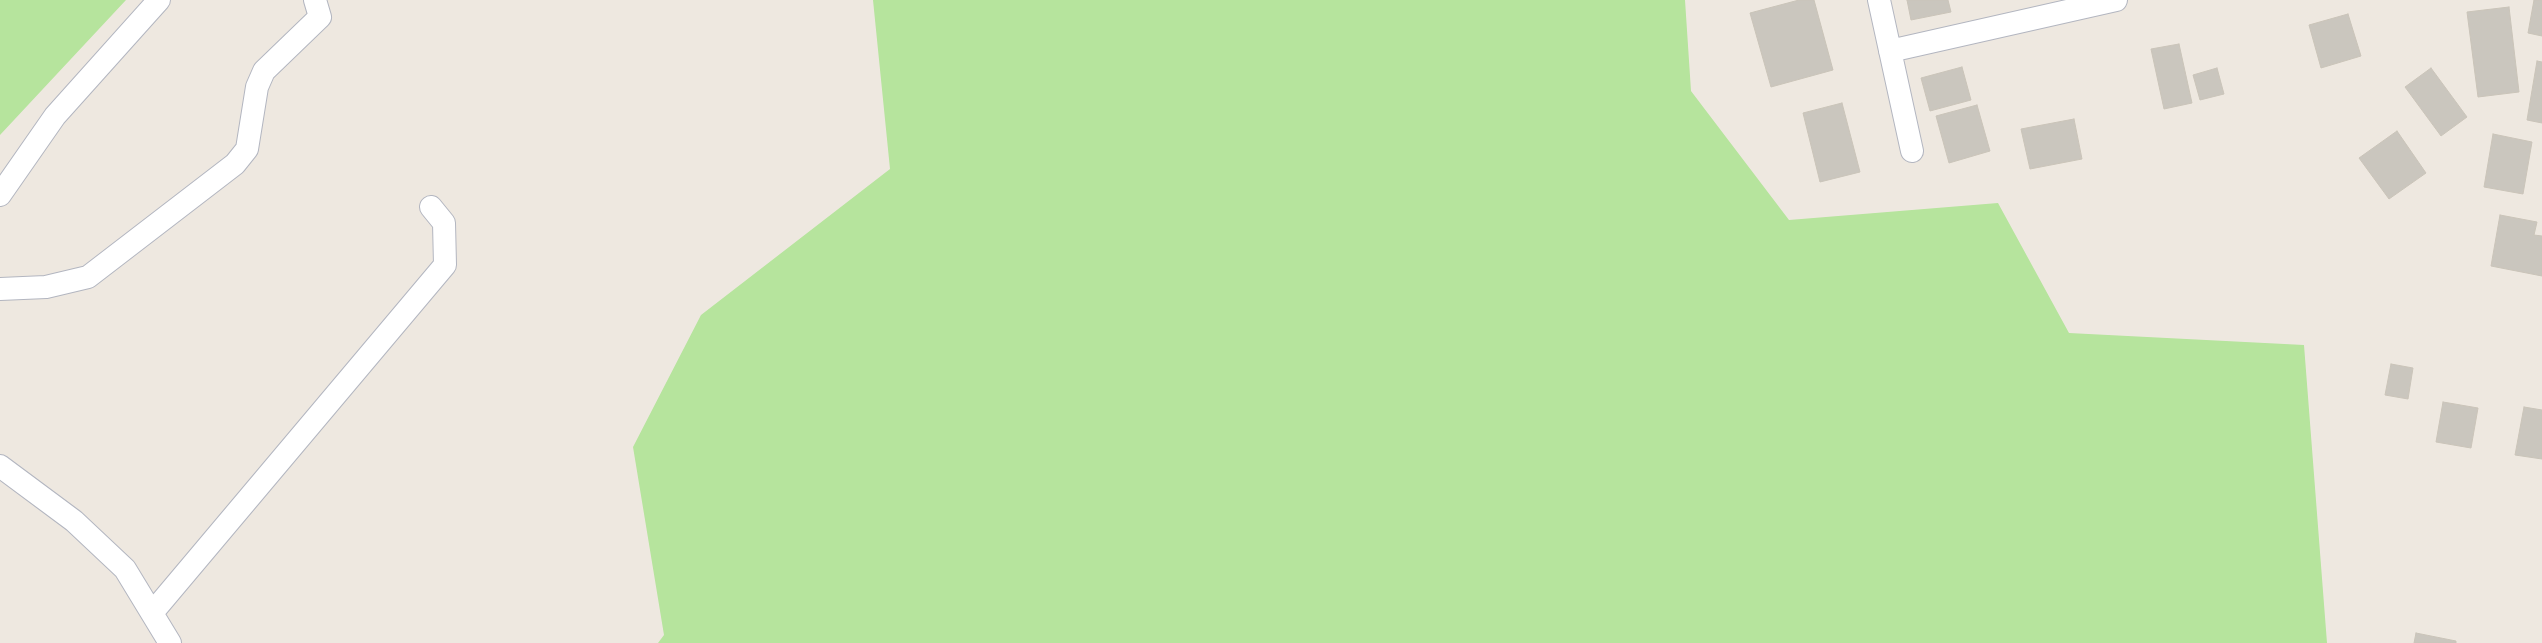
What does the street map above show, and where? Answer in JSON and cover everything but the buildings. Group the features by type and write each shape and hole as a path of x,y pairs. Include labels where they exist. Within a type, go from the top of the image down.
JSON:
{"street":[{"path":"0,195 55,116 159,0"},
{"path":"0,289 46,287 88,277 235,164 247,149 257,87 264,71 320,17 315,0"},
{"path":"1879,0 1912,151"},
{"path":"1890,52 2116,0"},
{"path":"152,613 445,265 444,223 430,207"},
{"path":"0,466 74,521 125,569 170,643"}],"green space":[{"path":"0,0 126,0 0,135"},
{"path":"873,0 1685,0 1691,91 1789,220 1998,203 2069,333 2304,345 2327,643 658,643 664,635 633,447 701,315 890,169"}]}
